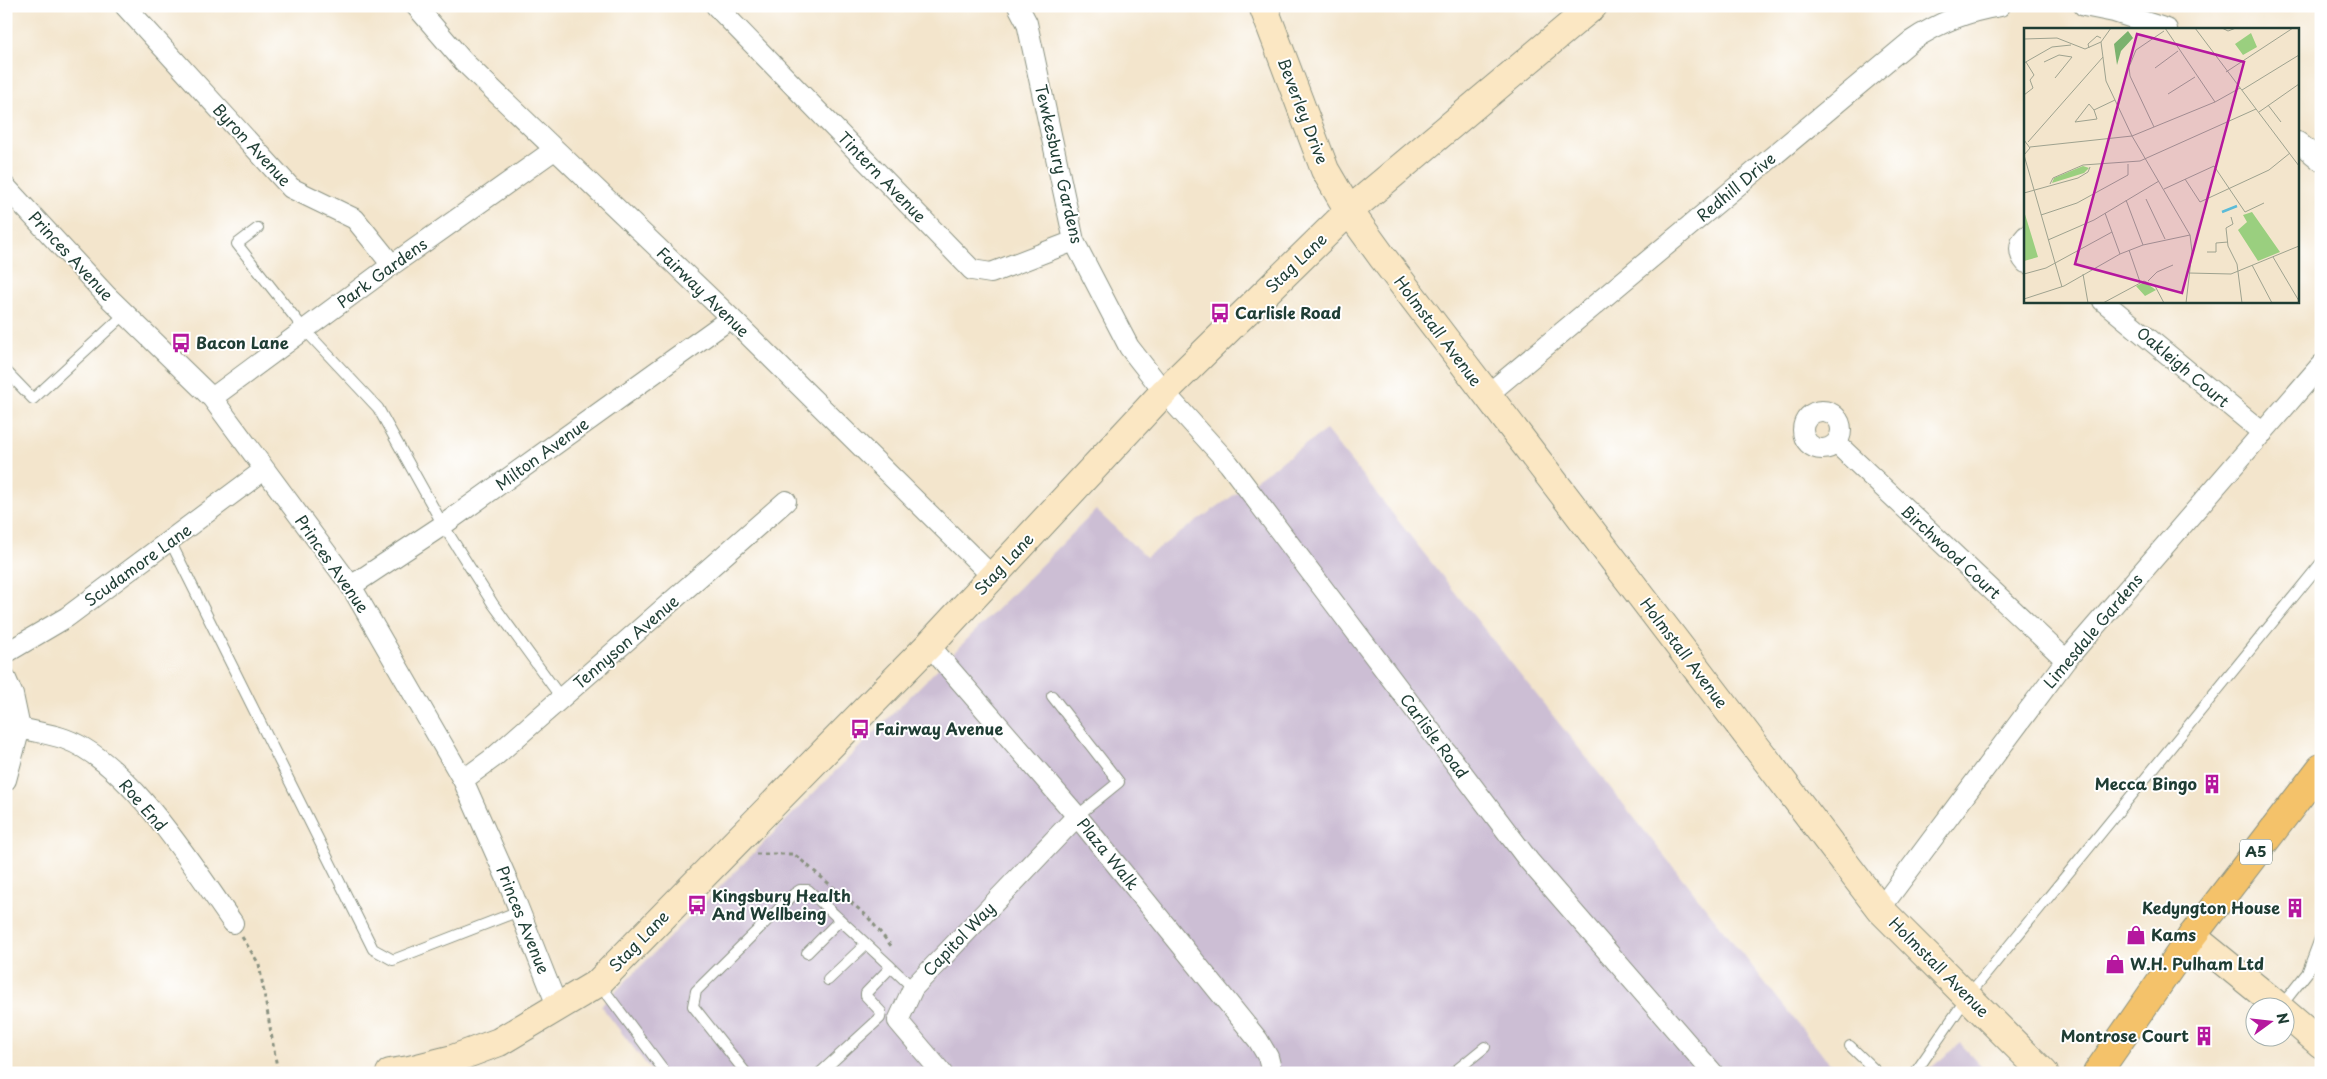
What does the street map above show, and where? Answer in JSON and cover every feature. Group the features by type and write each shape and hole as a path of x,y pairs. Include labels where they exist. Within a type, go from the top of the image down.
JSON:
{"main road":[{"name":"A5","path":"2097,1073 2192,936 2321,768"}],"street":[{"name":"Byron Avenue","path":"125,6 291,188 355,219 392,265"},
{"name":"Fairway Avenue","path":"416,6 463,61 731,318 992,576"},
{"name":"Tintern Avenue","path":"716,6 972,270 991,273 1074,241"},
{"name":"Tewkesbury Gardens","path":"1018,6 1027,23 1074,241 1129,347 1164,392"},
{"name":"Beverley Drive","path":"1263,6 1325,170 1349,212"},
{"name":"Stag Lane","path":"390,1073 453,1059 499,1042 558,1008 598,982 929,645 1164,392 1349,212 1593,6"},
{"name":"Redhill Drive","path":"1487,395 1910,41 1943,22 1968,13 2000,6"},
{"path":"2084,6 2114,12 2164,28"},
{"path":"2300,144 2321,161"},
{"name":"Park Gardens","path":"212,398 392,265 554,150"},
{"name":"Princes Avenue","path":"6,187 125,314 212,398 351,586 463,780 558,1008"},
{"name":"Holmstall Avenue","path":"1349,212 1880,909 2044,1073"},
{"path":"2024,238 2020,252 2024,259"},
{"name":"Oakleigh Court","path":"2104,302 2263,433"},
{"name":"Milton Avenue","path":"351,586 443,525 731,318"},
{"name":"Limesdale Gardens","path":"1880,909 2066,660 2321,365"},
{"name":"Carlisle Road","path":"1164,392 1229,464 1529,861 1713,1073"},
{"name":"Birchwood Court","path":"1836,443 2066,660"},
{"name":"Scudamore Lane","path":"6,653 66,617 264,470"},
{"name":"Tennyson Avenue","path":"463,780 493,758 562,699 786,501"},
{"name":"Plaza Walk","path":"929,645 1077,816 1258,1040 1268,1057 1272,1073"},
{"path":"6,679 13,695 20,728 6,780"},
{"name":"Roe End","path":"20,728 66,739 92,754 132,787 233,923"},
{"name":"Capitol Way","path":"942,1073 898,1021 913,988 1077,816"},
{"path":"2192,936 2267,996"},
{"path":"2294,1021 2321,1044"}],"lane":[{"path":"258,228 237,244 304,329 378,408 443,525 492,604 562,699"},
{"path":"6,371 33,399 125,314"},
{"path":"170,541 373,949 393,960 519,911"},
{"path":"1915,1073 1968,996 2321,563"},
{"path":"1052,696 1120,782 1077,816"},
{"path":"746,1073 693,1006 696,991 800,890 808,890 913,988"},
{"path":"807,953 840,920"},
{"path":"2288,996 2307,973 2321,936"},
{"path":"828,980 866,944"},
{"path":"820,1073 880,1018 881,1012 866,996 866,993 891,967"},
{"path":"598,982 666,1073"},
{"path":"1850,1046 1878,1073"},
{"path":"1453,1073 1485,1047"}],"path":[{"path":"233,923 259,964 278,1073"}],"shaded area":[{"path":"1326,430 1837,1073 653,1073 601,1006 1096,510 1146,557"},
{"path":"1960,1043 1988,1073 1925,1073"}],"place":[{"name":"Carlisle Road","path":"1220,313"},
{"name":"Bacon Lane","path":"181,343"},
{"name":"Fairway Avenue","path":"860,729"},
{"name":"Mecca Bingo","path":"2212,784"},
{"name":"Kingsbury Health And Wellbeing","path":"697,905"},
{"name":"Kedyngton House","path":"2295,908"},
{"name":"Kams","path":"2136,935"},
{"name":"W.H. Pulham Ltd","path":"2115,964"},
{"name":"Montrose Court","path":"2204,1036"}]}
